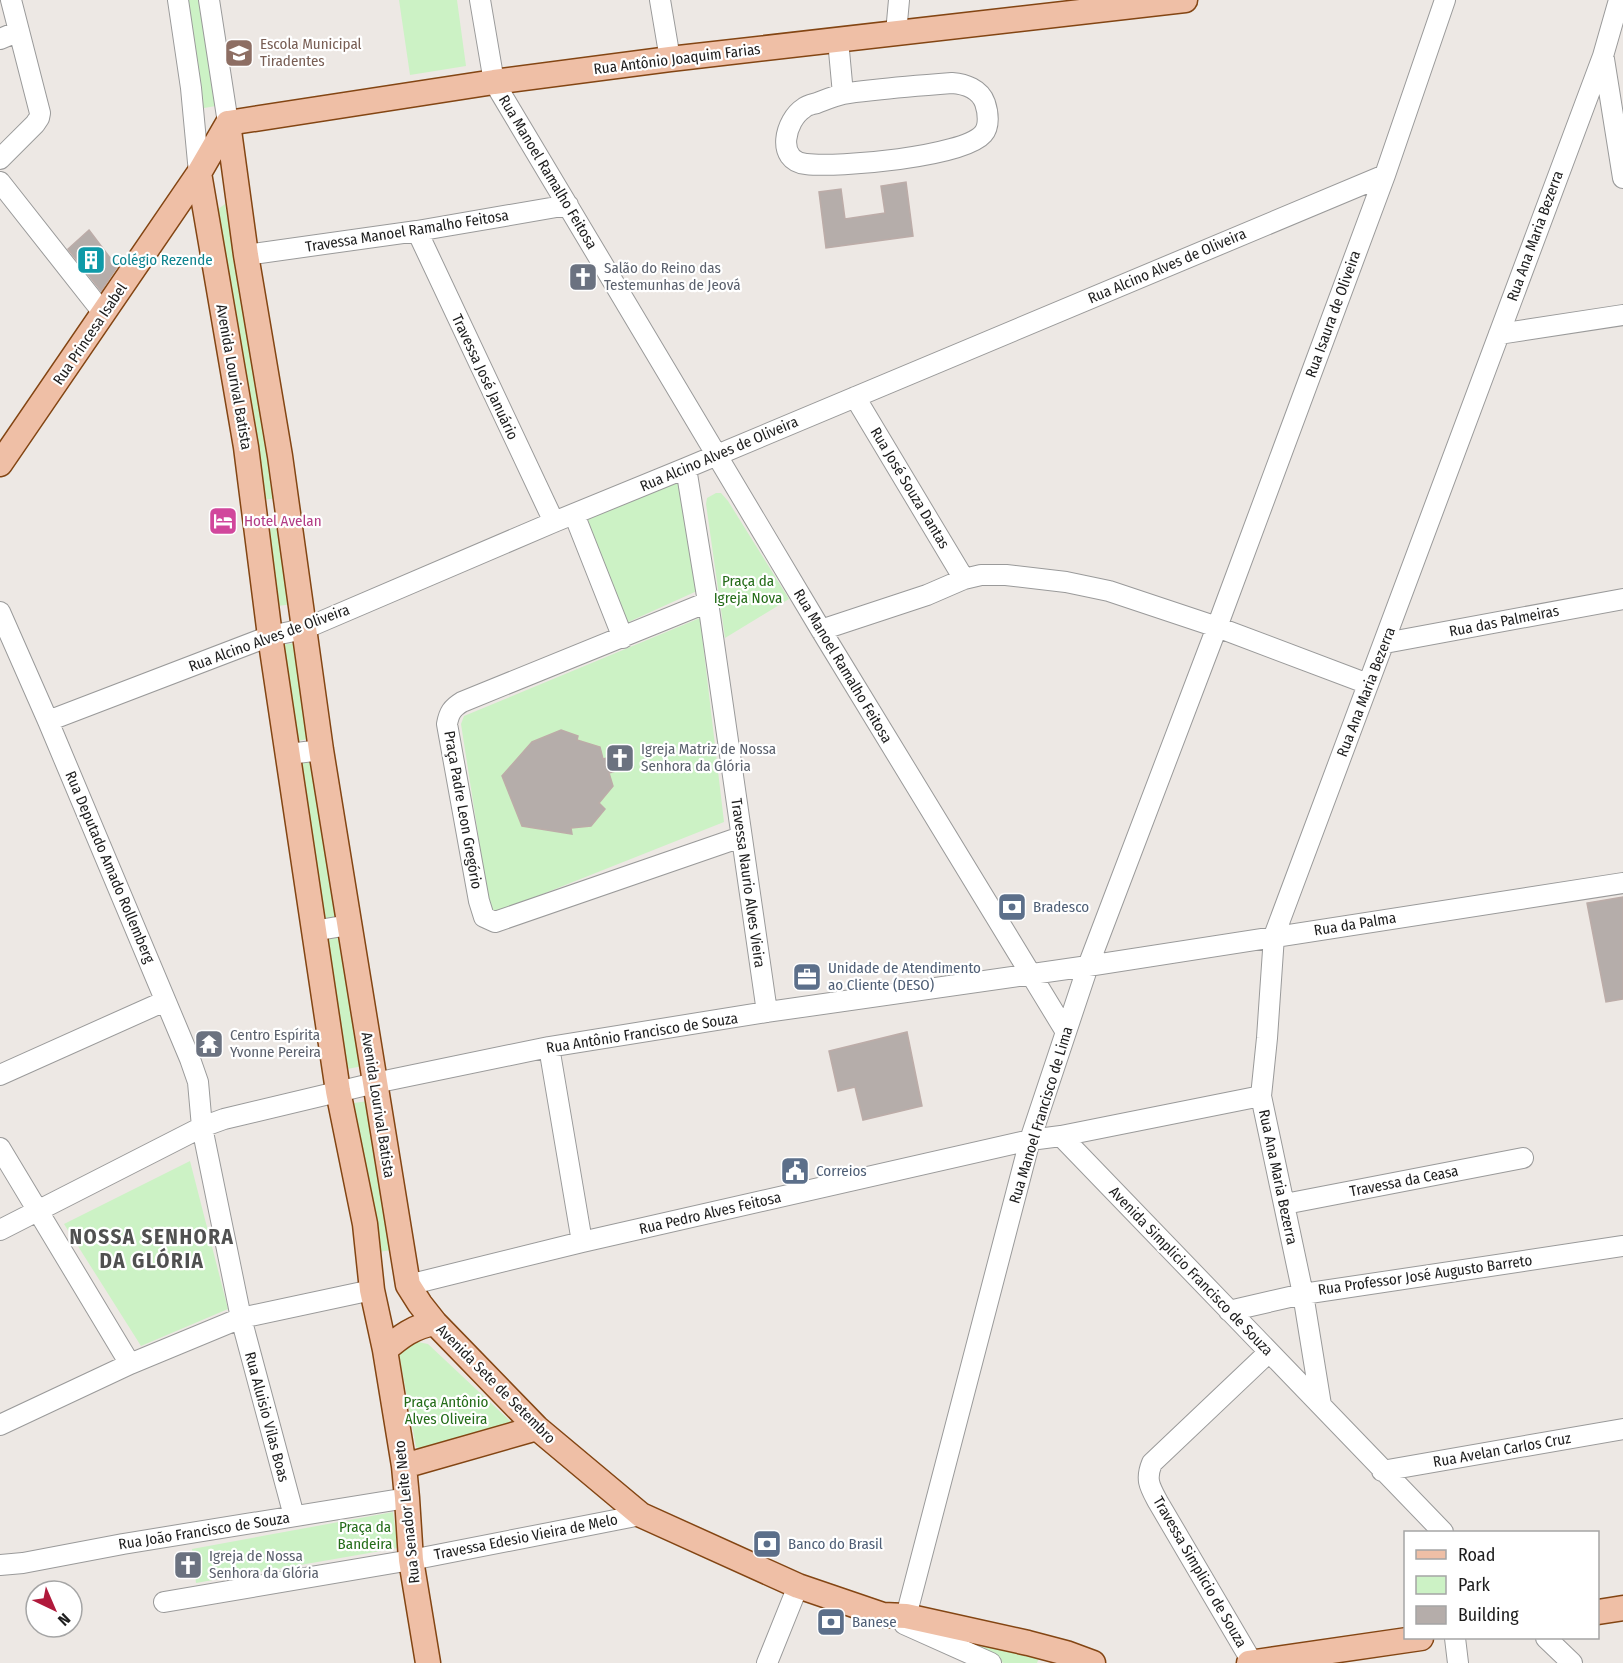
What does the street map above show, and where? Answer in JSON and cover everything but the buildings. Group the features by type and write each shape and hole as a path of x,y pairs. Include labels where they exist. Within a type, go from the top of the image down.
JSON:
{"main road":[{"name":"Rua Antônio Joaquim Farias","path":"228,123 494,82 670,59 896,33 1102,5 1185,0"},
{"path":"199,173 228,123"},
{"name":"Avenida Lourival Batista","path":"228,123 246,255 280,456 321,750 408,1285"},
{"name":"Rua Princesa Isabel","path":"0,464 199,173"},
{"name":"Avenida Lourival Batista","path":"199,173 246,447 270,636 313,931 338,1091 365,1224 372,1290"},
{"name":"Avenida Sete de Setembro","path":"408,1285 435,1323 537,1428 641,1515 798,1586 897,1618 1093,1663"},
{"name":"Rua Senador Leite Neto","path":"372,1290 385,1350 404,1466 411,1560 428,1663"},
{"path":"385,1350 409,1331 435,1323"},
{"path":"404,1466 537,1428"},
{"path":"1599,1612 1623,1608"},
{"path":"1250,1663 1414,1639"}],"street":[{"path":"0,159 35,124 40,113 11,0"},
{"name":"Avenida Lourival Batista","path":"178,0 191,88 199,173"},
{"name":"Avenida Lourival Batista","path":"210,0 228,123"},
{"path":"480,0 494,82"},
{"path":"660,0 670,59"},
{"path":"896,33 899,0"},
{"name":"Rua Isaura de Oliveira","path":"1218,627 1385,175 1445,0"},
{"name":"Rua Ana Maria Bezerra","path":"1321,1405 1303,1294 1261,1096 1274,936 1604,56 1619,0"},
{"path":"0,39 20,31"},
{"path":"838,40 843,94"},
{"path":"1604,56 1622,166"},
{"name":"Rua Manoel Ramalho Feitosa","path":"494,82 820,630 1066,1032"},
{"path":"952,82 967,85 984,101 988,123 983,134 972,142 925,155 856,164 797,162 790,154 785,141 789,125 795,116 804,107 843,94 952,82"},
{"name":"Rua Alcino Alves de Oliveira","path":"48,721 270,636 304,628 1385,175"},
{"path":"3,191 104,314"},
{"name":"Travessa Manoel Ramalho Feitosa","path":"246,255 417,231 568,205"},
{"name":"Travessa José Januário","path":"417,231 554,522"},
{"path":"1499,334 1623,315"},
{"name":"Rua José Souza Dantas","path":"855,397 964,579"},
{"name":"Travessa Naurio Alves Vieira","path":"686,468 708,602 767,1012"},
{"path":"574,514 623,638"},
{"path":"820,630 927,595 964,579 981,575 1006,575 1084,585 1109,591 1218,627 1368,684"},
{"name":"Rua das Palmeiras","path":"1385,643 1623,599"},
{"name":"Praça Padre Leon Gregório","path":"708,602 462,702 453,707 448,715 447,724 479,901 484,917 495,922 741,837"},
{"name":"Rua Deputado Amado Rollemberg","path":"0,612 48,721 198,1082 202,1127"},
{"name":"Rua Manoel Francisco de Lima","path":"897,1618 1030,1140 1088,966 1218,627"},
{"path":"289,754 321,750"},
{"name":"Rua da Palma","path":"1088,966 1623,883"},
{"path":"313,931 349,925"},
{"name":"Rua Antônio Francisco de Souza","path":"0,1230 202,1127 224,1119 338,1091 549,1047 767,1012 1088,966"},
{"path":"0,1075 165,1001"},
{"path":"549,1047 582,1242"},
{"name":"Rua Pedro Alves Feitosa","path":"408,1285 582,1242 1030,1140 1061,1136 1261,1096"},
{"name":"Rua Aluisio Vilas Boas","path":"202,1127 241,1318 294,1516"},
{"name":"Avenida Simplicio Francisco de Souza","path":"1061,1136 1441,1531"},
{"path":"0,1148 129,1364"},
{"name":"Travessa da Ceasa","path":"1285,1204 1523,1158"},
{"name":"Rua Professor José Augusto Barreto","path":"1229,1311 1303,1294 1623,1246"},
{"path":"0,1425 129,1364 241,1318 372,1290"},
{"name":"Travessa Simplicio de Souza","path":"1250,1663 1158,1502 1151,1488 1148,1473 1152,1463 1269,1352"},
{"name":"Rua Avelan Carlos Cruz","path":"1382,1471 1623,1429"},
{"name":"Rua João Francisco de Souza","path":"0,1565 407,1498"},
{"name":"Travessa Edesio Vieira de Melo","path":"411,1560 641,1515"},
{"path":"164,1602 411,1560"},
{"path":"767,1663 798,1586"},
{"name":"Avenida Sete de Setembro","path":"897,1618 991,1663"},
{"path":"1455,1639 1458,1663"},
{"path":"1547,1639 1572,1663"}],"green space":[{"path":"182,0 199,0 216,106 198,109"},
{"path":"399,0 457,0 466,66 410,75"},
{"path":"225,204 278,498 262,500 214,212"},
{"path":"682,479 697,591 624,624 585,520"},
{"name":"Praça da Igreja Nova","path":"721,493 728,501 789,599 725,638 706,504 707,498"},
{"path":"284,527 294,604 277,606 264,529"},
{"path":"700,618 724,822 495,913 490,911 461,724 464,716"},
{"path":"297,643 312,738 294,742 279,645"},
{"path":"314,761 340,916 320,920 298,763"},
{"path":"344,936 363,1066 347,1069 328,939"},
{"path":"368,1101 391,1250 373,1253 353,1106 354,1103"},
{"path":"190,1161 228,1309 141,1346 64,1224"},
{"name":"Praça Antônio Alves Oliveira","path":"418,1342 428,1344 512,1423 429,1453 416,1447 399,1353 405,1345"},
{"name":"Praça da Bandeira","path":"393,1512 398,1548 196,1583 192,1549"},
{"path":"936,1635 1040,1655 1037,1663 1004,1663"}],"place":[{"name":"Escola Municipal Tiradentes","path":"239,53"},
{"name":"Colégio Rezende","path":"91,260"},
{"name":"Salão do Reino das Testemunhas de Jeová","path":"583,277"},
{"name":"Hotel Avelan","path":"223,521"},
{"name":"Igreja Matriz de Nossa Senhora da Glória","path":"620,758"},
{"name":"Bradesco","path":"1012,907"},
{"name":"Unidade de Atendimento ao Cliente (DESO)","path":"807,977"},
{"name":"Centro Espírita Yvonne Pereira","path":"209,1044"},
{"name":"Correios","path":"795,1171"},
{"name":"Banco do Brasil","path":"767,1544"},
{"name":"Igreja de Nossa Senhora da Glória","path":"188,1565"},
{"name":"Banese","path":"831,1622"}],"district":[{"name":"NOSSA SENHORA DA GLÓRIA","path":"152,1249"}]}
